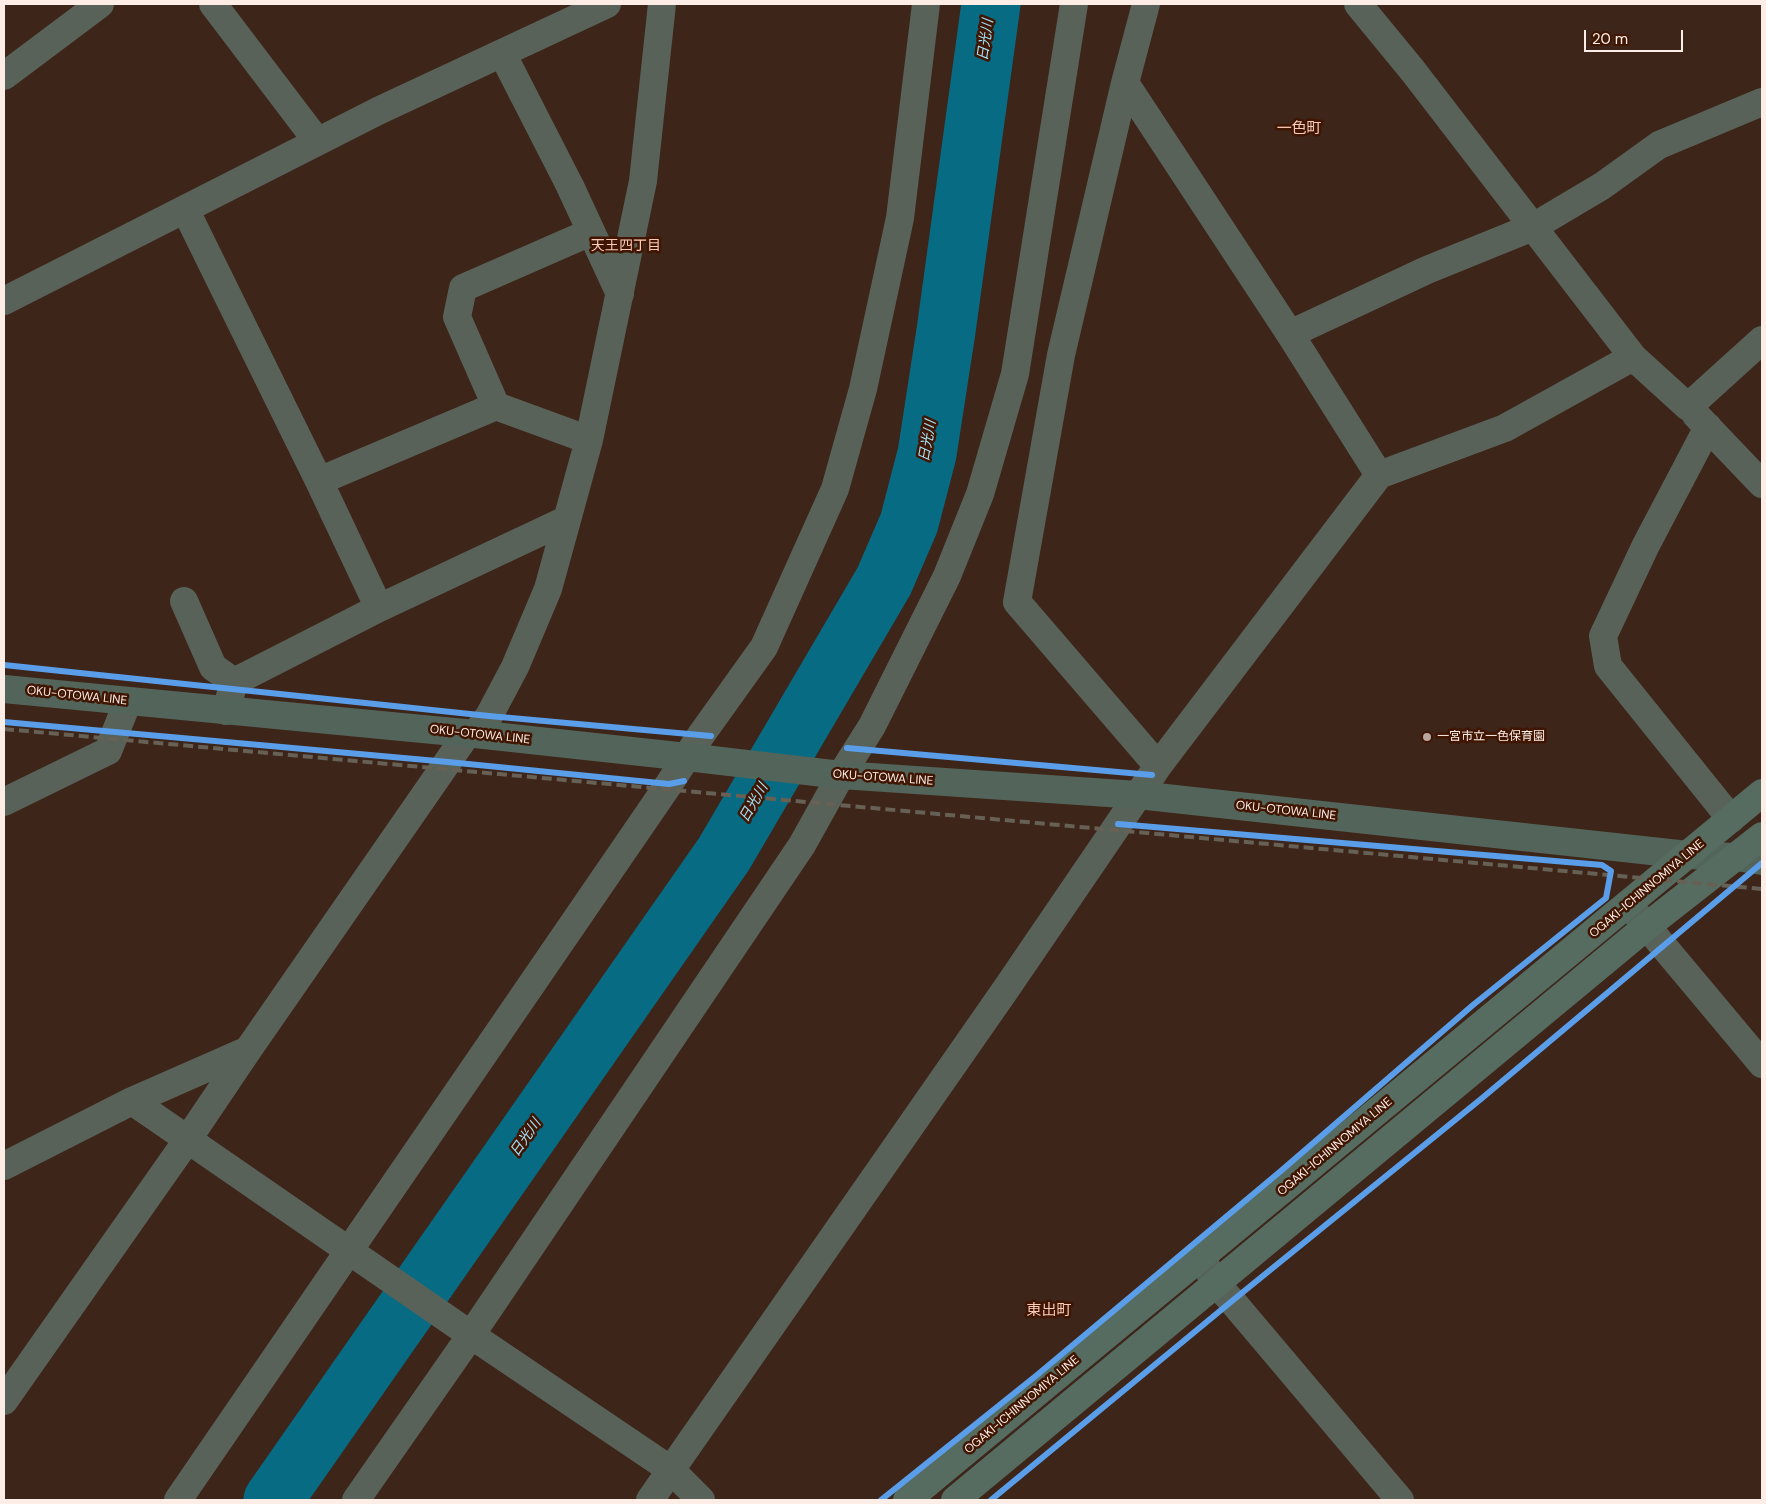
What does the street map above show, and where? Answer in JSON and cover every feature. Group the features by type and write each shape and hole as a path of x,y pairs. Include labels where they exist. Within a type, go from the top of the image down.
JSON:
{"main road":[{"name":"OKU-OTOWA LINE","path":"4,689 471,734 693,757 837,775 1138,795 1688,855 1762,861"},
{"name":"OGAKI-ICHINNOMIYA LINE","path":"907,1500 1762,793"},
{"path":"955,1500 1646,927 1762,836"}],"street":[{"path":"4,76 100,4"},
{"path":"213,4 318,142"},
{"path":"4,301 378,110 607,4"},
{"path":"4,1401 471,734 489,716 515,667 548,589 589,440 643,181 662,4"},
{"path":"178,1500 353,1254 664,792 693,757 764,647 835,489 863,389 900,218 926,4"},
{"path":"356,1500 463,1330 802,845 837,775 872,726 938,593 980,494 1015,374 1074,4"},
{"path":"1146,4 1125,83 1061,355 1017,602 1158,766"},
{"path":"1358,4 1413,71 1633,357 1688,407 1762,484"},
{"path":"502,53 570,186 620,294"},
{"path":"1125,83 1380,475"},
{"path":"1290,334 1427,270 1532,228 1602,186 1659,145 1762,102"},
{"path":"185,210 319,481 379,608"},
{"path":"496,406 457,317 463,288 591,232"},
{"path":"1688,407 1762,340"},
{"path":"650,1500 1006,989 1158,766 1380,475 1505,428 1633,357"},
{"path":"319,481 496,406 589,440"},
{"path":"1708,427 1646,545 1603,636 1608,666 1731,819"},
{"path":"226,711 234,682 379,608 566,520"},
{"path":"184,601 213,667 234,682"},
{"path":"4,802 108,751 128,701"},
{"path":"1628,904 1762,1064"},
{"path":"4,1166 132,1101 248,1050"},
{"path":"132,1101 463,1330 671,1470 701,1500"},
{"path":"1201,1258 1216,1284 1400,1500"}],"waterway":[{"name":"日光川","path":"273,1500 724,854 884,581 909,523 927,454 991,4"}],"railway":[{"path":"4,729 1762,889"}],"cycle path":[{"path":"4,665 489,716 711,736"},
{"path":"4,722 669,784 684,781"},
{"path":"847,748 1152,775"},
{"path":"881,1500 1037,1375 1282,1170 1473,1005 1606,898 1611,871 1602,865 1118,824"},
{"path":"991,1500 1481,1099 1762,863"}],"place":[{"name":"一宮市立一色保育園","path":"1427,737"}],"district":[{"name":"一色町","path":"1299,129"},
{"name":"天王四丁目","path":"626,246"},
{"name":"東出町","path":"1049,1311"}]}
